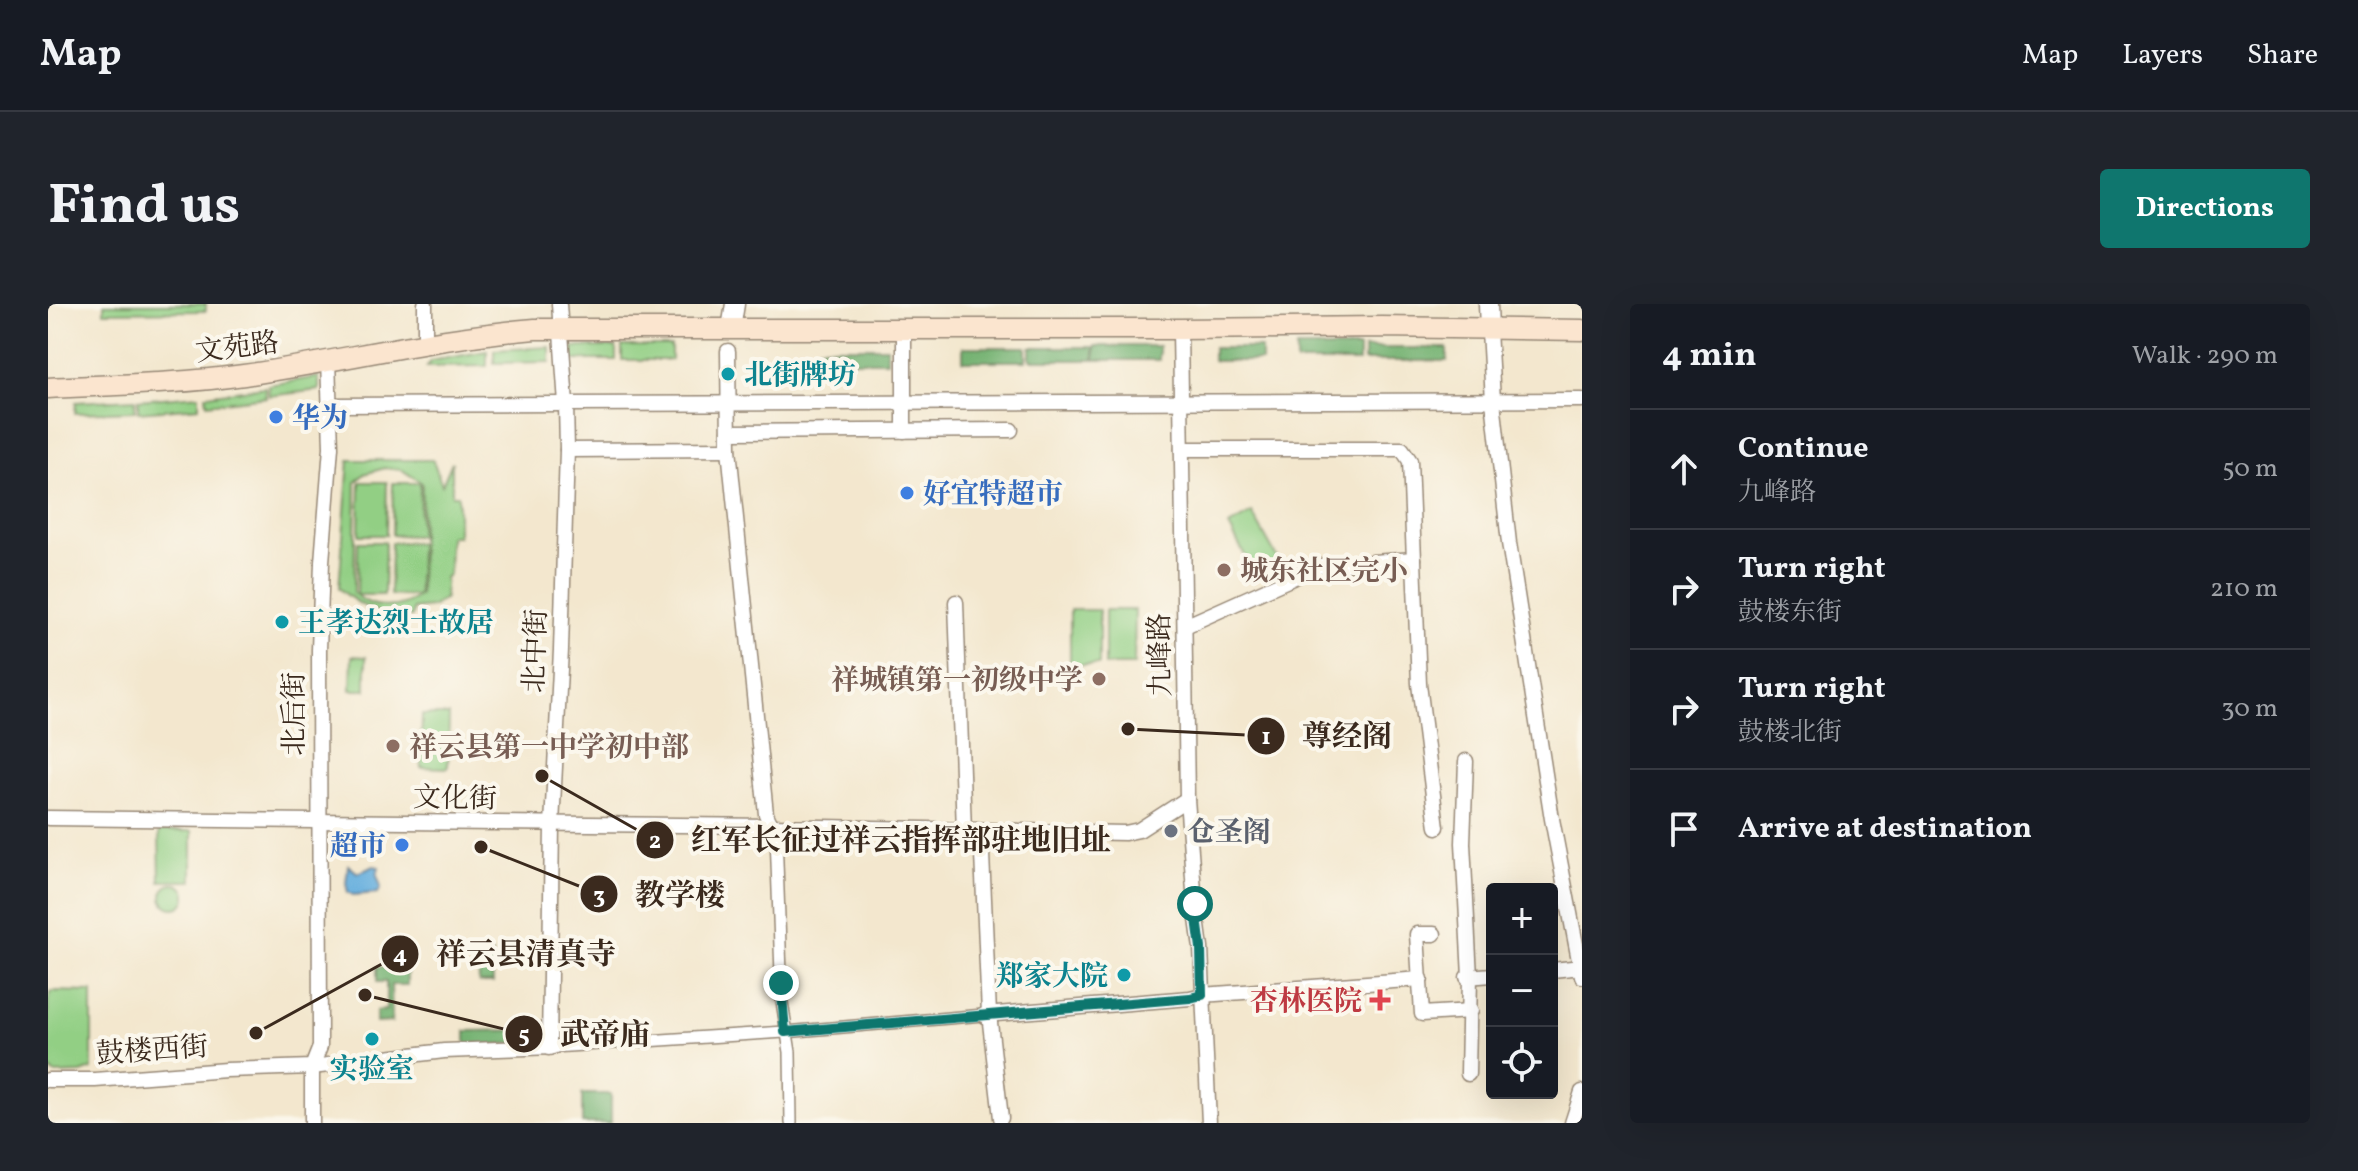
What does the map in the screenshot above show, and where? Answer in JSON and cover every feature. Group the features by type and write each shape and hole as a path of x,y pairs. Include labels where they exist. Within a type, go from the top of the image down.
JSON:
{"main road":[{"name":"文苑路","path":"48,388 214,378 512,331 559,329 1382,327 1582,330"}],"street":[{"path":"425,304 425,344"},
{"name":"北中街","path":"551,1047 552,825 567,450 559,304"},
{"path":"735,304 728,351 729,449 764,798 773,830 782,1002 790,1052 791,1123"},
{"path":"1488,304 1493,401 1509,543 1552,819 1581,970 1558,970"},
{"path":"904,329 904,431"},
{"name":"九峰路","path":"1180,329 1187,799 1201,948 1209,1123"},
{"name":"北后街","path":"312,1123 312,1067 320,1047 319,625 330,474 328,360"},
{"path":"331,405 1582,400"},
{"path":"729,432 1011,430"},
{"path":"567,450 729,449"},
{"path":"1182,449 1402,449 1410,461 1419,684 1437,827"},
{"path":"1185,626 1319,566 1414,559"},
{"path":"956,602 964,831"},
{"path":"1466,761 1463,843 1471,1011 1468,1074"},
{"name":"文化街","path":"48,818 773,830 1134,832 1187,799"},
{"path":"981,831 986,1014 1001,1118"},
{"path":"1434,934 1417,934 1422,1014 1471,1011"},
{"path":"1469,977 1486,976"},
{"path":"986,1014 1421,979"},
{"name":"鼓楼西街","path":"48,1080 312,1067 444,1051 785,1032 986,1014"},
{"path":"1572,1123 1582,1092"}],"green space":[{"path":"104,304 206,304 206,311 104,312"},
{"path":"622,346 671,346 671,360 622,360"},
{"path":"1095,346 1159,346 1159,360 1095,360"},
{"path":"550,347 550,362 494,363 494,350"},
{"path":"567,347 616,347 616,360 567,360"},
{"path":"819,347 887,347 887,361 819,361"},
{"path":"963,347 1026,347 1026,361 963,361"},
{"path":"1030,347 1094,347 1094,360 1030,360"},
{"path":"1213,348 1261,348 1261,361 1213,361"},
{"path":"1296,348 1359,348 1359,362 1296,362"},
{"path":"1364,348 1447,348 1447,361 1364,361"},
{"path":"487,351 487,366 427,367 431,361"},
{"path":"319,377 319,390 269,396 268,385"},
{"path":"265,387 266,397 207,404 206,395"},
{"path":"199,395 199,407 138,412 138,400"},
{"path":"135,399 135,411 75,413 76,402"},
{"path":"349,460 433,460 442,485 452,462 452,495 458,495 458,536 450,536 445,598 432,607 413,609 412,617 401,617 364,606 339,588","holes":["385,468 402,470 422,483 420,593 418,595 419,543 391,542 390,595 418,596 394,606 377,605 354,593 356,482 364,474"]},
{"path":"360,482 387,482 386,535 359,535"},
{"path":"393,483 420,483 419,536 392,535"},
{"path":"1252,513 1280,563 1256,576 1229,526"},
{"path":"358,542 385,542 384,595 357,595"},
{"path":"1070,610 1099,610 1099,665 1070,665"},
{"path":"1105,610 1135,610 1134,665 1105,665"},
{"path":"352,656 366,657 366,690 351,690"},
{"path":"422,715 449,715 448,768 421,767"},
{"path":"159,831 192,831 192,881 160,881"},
{"path":"174,884 182,888 186,896 182,904 174,908 166,904 162,896 166,888"},
{"path":"478,954 492,954 493,983 479,983"},
{"path":"377,967 407,967 407,985 391,985 392,1022 376,1023 376,1011 386,1010 386,982 377,982"},
{"path":"52,991 92,992 92,1069 81,1073 54,1074 48,1068 48,1001"},
{"path":"536,1030 536,1043 466,1045 466,1031"},
{"path":"582,1094 611,1094 611,1123 582,1123"}],"water":[{"path":"348,865 358,873 379,867 377,875 381,887 378,893 353,895 348,892"}],"place":[{"name":"北街牌坊","path":"728,374"},
{"name":"华为","path":"276,417"},
{"name":"好宜特超市","path":"907,493"},
{"name":"城东社区完小","path":"1224,570"},
{"name":"王孝达烈士故居","path":"282,622"},
{"name":"祥城镇第一初级中学","path":"1099,679"},
{"name":"尊经阁","path":"1128,729"},
{"name":"祥云县第一中学初中部","path":"393,746"},
{"name":"红军长征过祥云指挥部驻地旧址","path":"542,776"},
{"name":"仓圣阁","path":"1171,831"},
{"name":"超市","path":"402,845"},
{"name":"教学楼","path":"481,847"},
{"name":"郑家大院","path":"1124,975"},
{"name":"武帝庙","path":"365,995"},
{"name":"杏林医院","path":"1380,1000"},
{"name":"祥云县清真寺","path":"256,1033"},
{"name":"实验室","path":"372,1039"}],"route":[{"path":"781,983 785,1032 1190,998 1202,995 1201,948 1195,904"}]}
